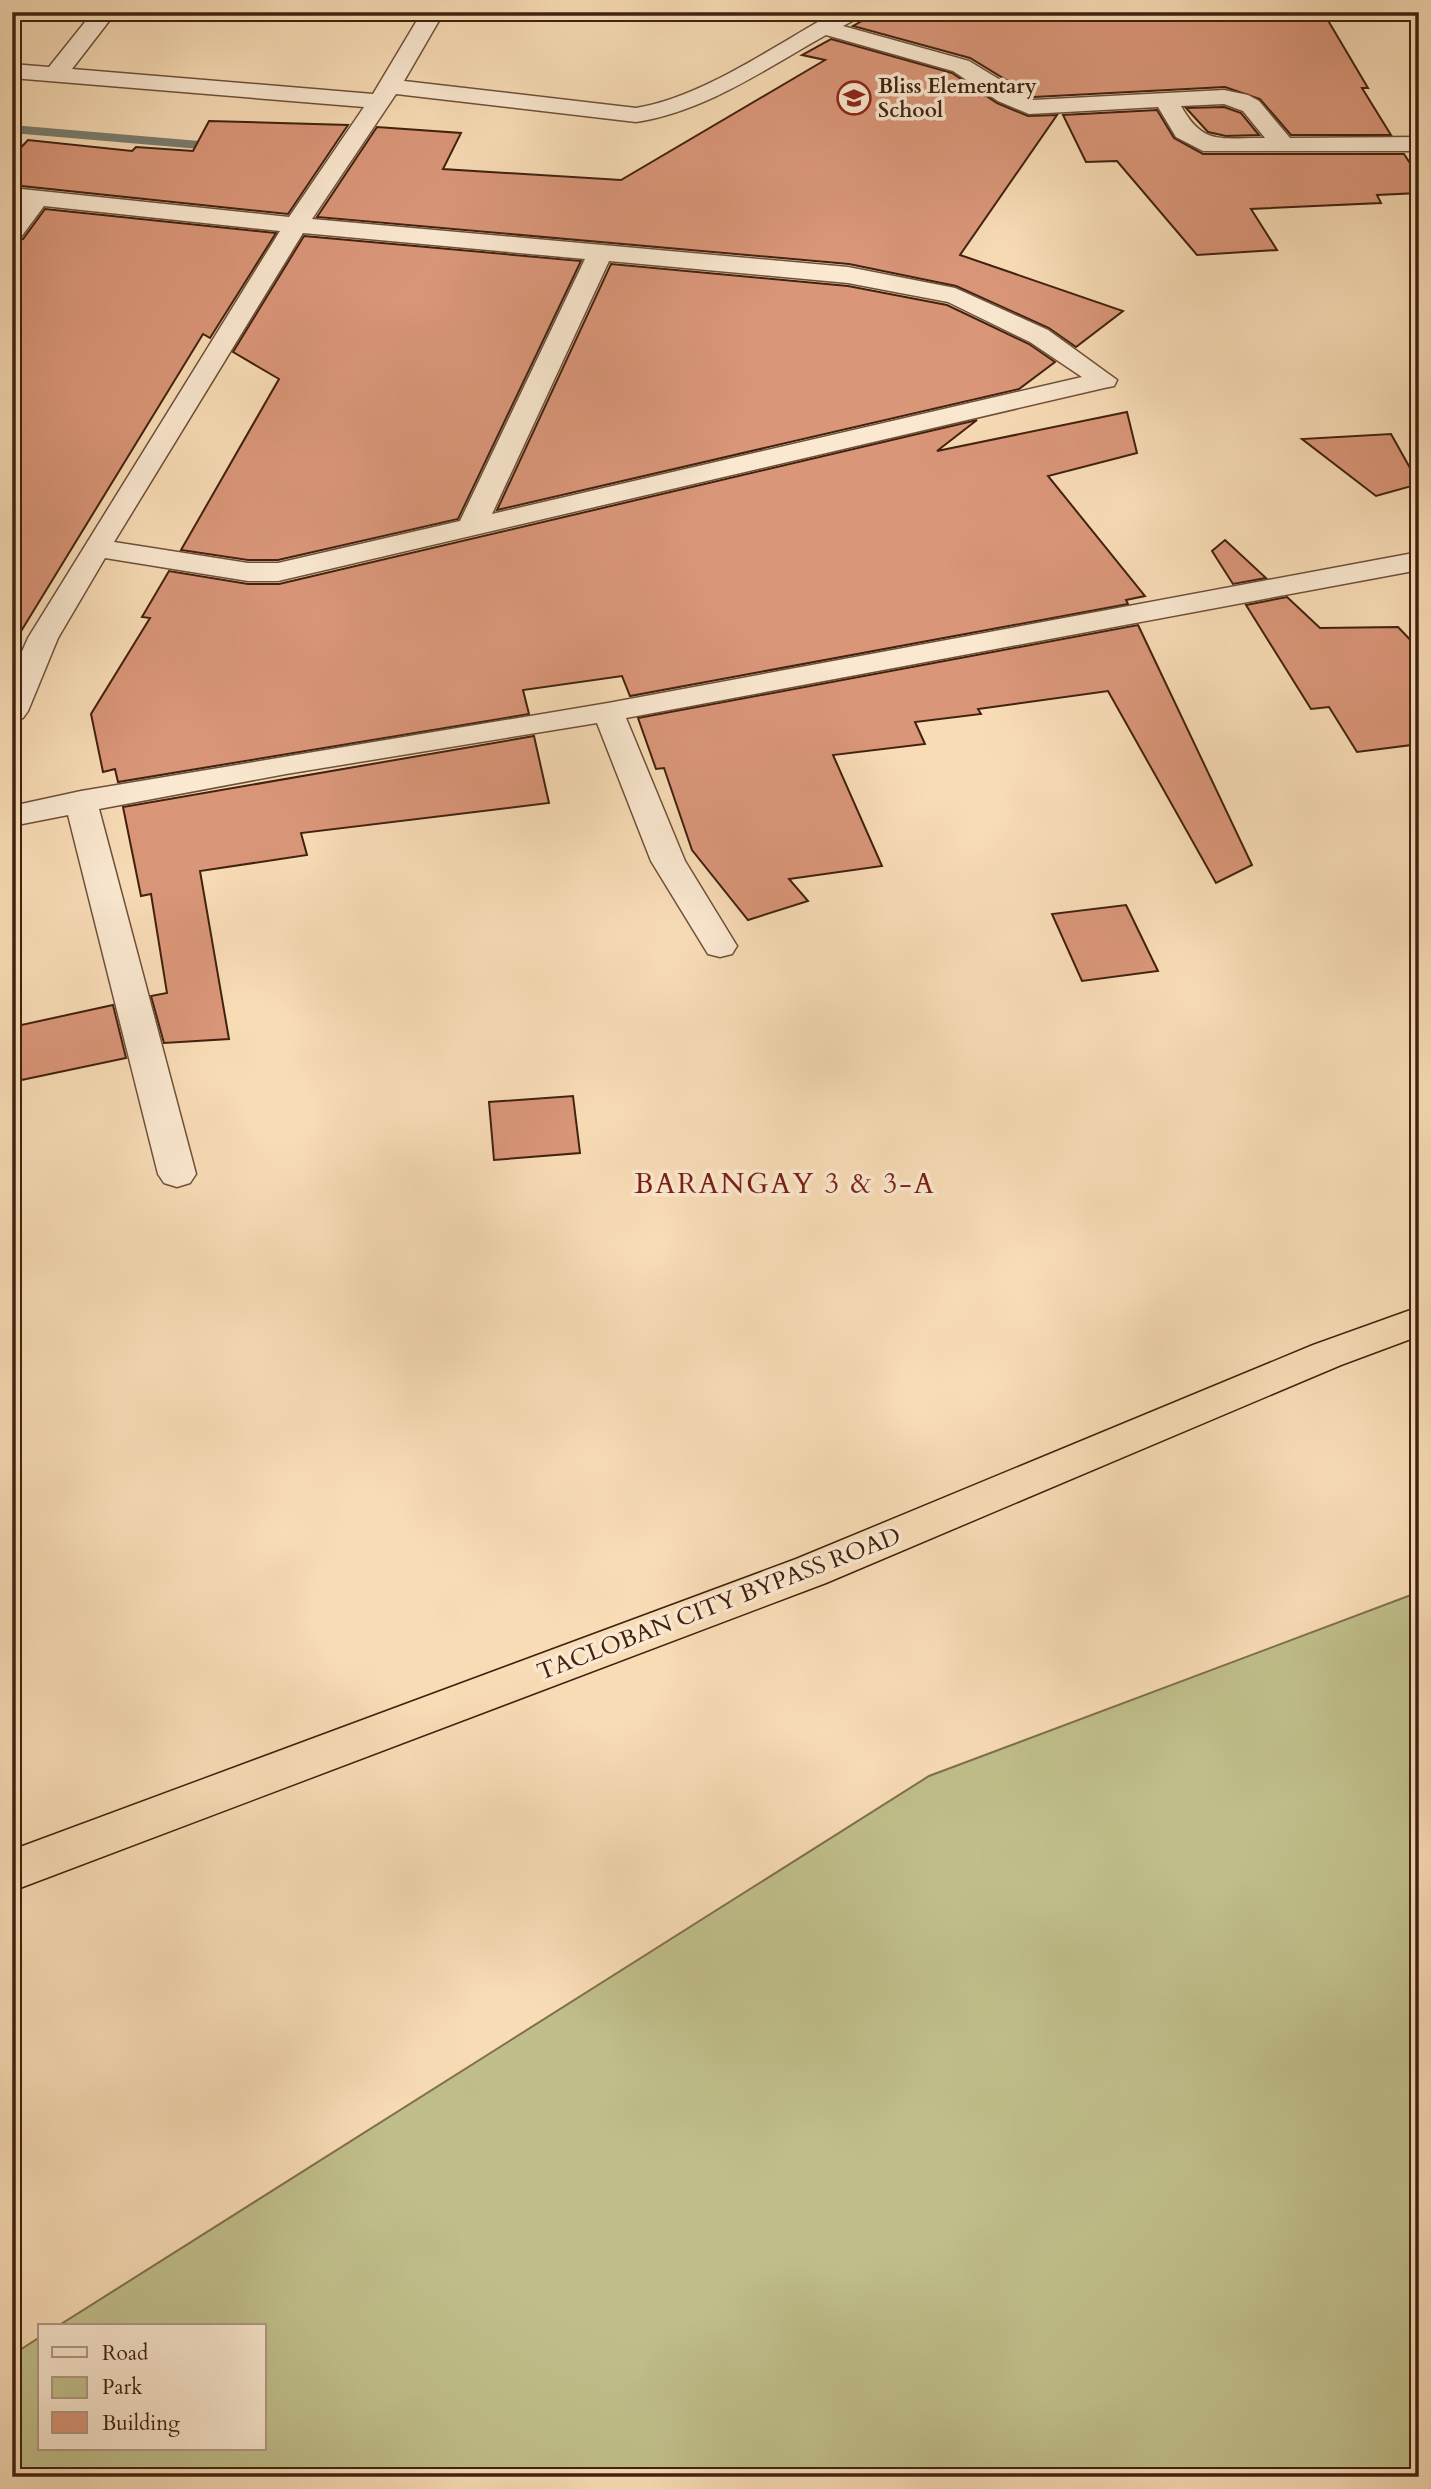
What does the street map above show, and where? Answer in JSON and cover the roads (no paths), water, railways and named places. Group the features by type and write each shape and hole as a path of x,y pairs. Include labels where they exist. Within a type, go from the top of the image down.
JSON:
{"highway":[{"name":"TACLOBAN CITY BYPASS ROAD","path":"12,1871 811,1571 1314,1361 1419,1321"}],"street":[{"path":"55,75 105,12"},
{"path":"12,711 43,638 96,548 296,225 385,94 433,12"},
{"path":"12,71 385,94 636,115 667,110 698,97 851,12"},
{"path":"825,28 961,66 1006,96 1029,107 1224,97 1240,100 1251,106 1283,145"},
{"path":"1166,100 1184,132 1203,144 1419,144"},
{"path":"12,195 296,225 848,275 954,296 1039,337 1104,380 263,574 96,548"},
{"path":"12,232 37,198"},
{"path":"473,524 601,252"},
{"path":"12,816 286,764 608,712 1415,568"},
{"path":"608,712 668,861 720,946"},
{"path":"81,801 177,1174"}],"waterway":[{"path":"12,129 211,146"}],"place":[{"name":"Bliss Elementary School","path":"854,98"}],"district":[{"name":"BARANGAY 3 & 3-A","path":"785,1184"}]}
